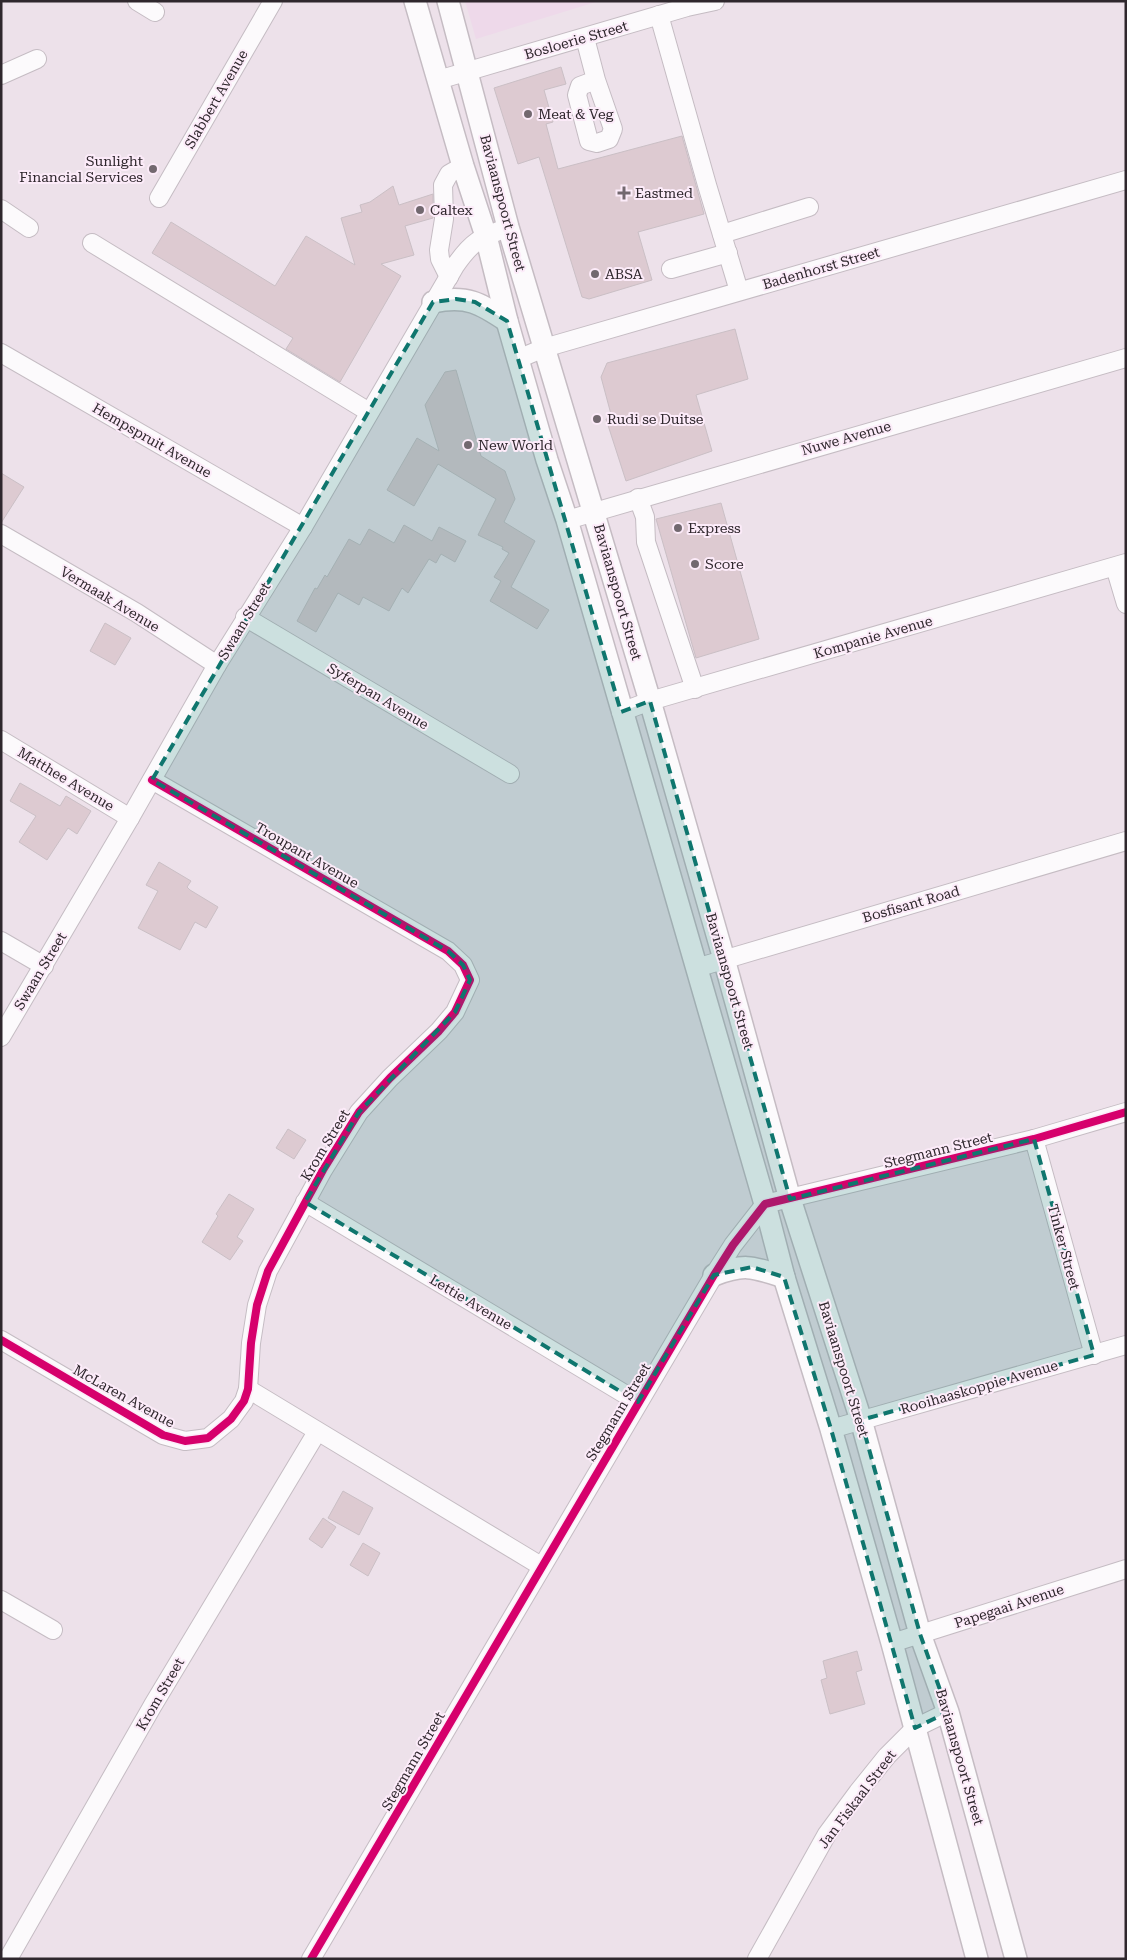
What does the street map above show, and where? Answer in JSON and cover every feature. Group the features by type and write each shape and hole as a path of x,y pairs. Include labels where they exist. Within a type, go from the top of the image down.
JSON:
{"main road":[{"name":"Baviaanspoort Street","path":"415,1 463,166 486,236 546,460 567,520 621,712 765,1204 784,1277 831,1429 892,1643 977,1959"},
{"name":"Baviaanspoort Street","path":"448,1 508,227 650,701 790,1198 861,1420 920,1634 948,1712 1016,1959"},
{"path":"433,302 456,299 475,302 508,321"},
{"path":"714,1275 740,1267 752,1267 784,1277"}],"street":[{"path":"137,1 155,12"},
{"name":"Slabbert Avenue","path":"159,198 273,1"},
{"name":"Bosloerie Street","path":"438,80 585,38 659,15 686,4 715,1"},
{"path":"659,15 739,291"},
{"path":"585,38 596,80"},
{"path":"1,75 37,59"},
{"path":"449,276 440,259 439,250 444,225 443,185 449,174 463,166"},
{"name":"Badenhorst Street","path":"518,359 544,348 1126,180"},
{"path":"722,234 809,207"},
{"path":"1,209 29,228"},
{"name":"Swaan Street","path":"1,1038 245,617 303,527 449,276 471,245 486,236 508,227"},
{"path":"92,243 369,412"},
{"path":"671,269 728,253"},
{"name":"Hempspruit Avenue","path":"1,353 303,527"},
{"name":"Nuwe Avenue","path":"567,520 1126,358"},
{"path":"638,498 645,517 646,542 694,689"},
{"name":"Vermaak Avenue","path":"1,534 136,613 217,665"},
{"path":"1120,565 1126,604"},
{"name":"Kompanie Avenue","path":"621,712 650,701 1120,565"},
{"name":"Syferpan Avenue","path":"245,617 510,774"},
{"name":"Matthee Avenue","path":"1,740 130,818"},
{"name":"Troupant Avenue","path":"152,780 448,951"},
{"name":"Bosfisant Road","path":"696,968 1126,841"},
{"path":"1,941 44,966"},
{"name":"Krom Street","path":"248,1389 251,1343 260,1296 268,1271 305,1202 359,1112 455,1012 470,980 464,965 448,951"},
{"name":"Stegmann Street","path":"311,1959 714,1275 733,1245 765,1204 1034,1139 1126,1112"},
{"name":"Tinker Street","path":"1034,1139 1094,1355"},
{"name":"Lettie Avenue","path":"305,1202 638,1402"},
{"name":"McLaren Avenue","path":"1,1340 163,1436 185,1441 208,1438 231,1419 244,1401 248,1389"},
{"name":"Rooihaaskoppie Avenue","path":"831,1429 1126,1345"},
{"path":"248,1389 541,1566"},
{"name":"Krom Street","path":"8,1959 154,1705 317,1432"},
{"name":"Papegaai Avenue","path":"892,1643 1126,1568"},
{"path":"1,1600 53,1630"},
{"name":"Jan Fiskaal Street","path":"757,1959 827,1834 887,1756 915,1728 948,1712"}],"highlighted area":[{"path":"456,299 475,302 507,321 621,712 650,701 790,1199 1034,1139 1094,1355 861,1420 920,1634 948,1712 915,1728 831,1429 784,1277 752,1267 714,1275 638,1402 305,1202 359,1112 455,1012 470,980 463,965 448,951 152,780 433,302"}],"shaded area":[{"path":"465,1 599,1 476,39"}],"building":[{"name":"Eastmed","path":"561,67 566,84 544,90 553,122 546,124 558,169 682,136 704,214 638,232 652,280 589,299 582,297 539,157 518,164 494,88"},
{"path":"393,186 399,205 433,194 433,218 405,226 414,255 381,264 401,276 340,382 286,349 293,338 152,253 171,222 275,286 306,236 355,265 341,218 362,212 360,205 370,202"},
{"path":"735,329 748,379 696,395 712,451 626,481 606,419 612,418 601,377 607,363"},
{"path":"456,370 481,456 505,471 515,499 504,522 535,541 511,587 549,610 537,629 490,601 501,581 494,577 509,553 502,549 503,547 478,535 496,499 438,464 414,506 387,490 417,438 439,451 425,405 445,372"},
{"path":"1,473 24,487 1,523"},
{"path":"721,503 759,639 696,658 656,519"},
{"path":"404,525 432,541 439,527 466,541 455,562 441,554 436,563 429,559 408,593 402,588 389,611 363,597 359,605 338,593 316,632 297,621 315,588 317,589 325,575 327,577 349,539 360,545 369,529 394,543"},
{"path":"105,623 131,638 115,665 90,651"},
{"path":"20,783 60,806 66,796 91,811 77,834 68,828 47,860 19,842 36,816 10,801"},
{"path":"159,862 191,881 187,887 190,890 218,907 206,928 195,922 180,950 138,928 158,891 146,885"},
{"path":"288,1129 306,1140 294,1159 276,1148"},
{"path":"229,1194 254,1209 237,1237 243,1241 230,1260 202,1242 218,1216 216,1214"},
{"path":"343,1491 373,1508 359,1535 328,1518"},
{"path":"323,1518 336,1527 322,1548 309,1539"},
{"path":"363,1543 380,1553 368,1576 350,1565"},
{"path":"857,1651 862,1670 856,1672 865,1704 830,1714 821,1680 827,1678 823,1661"}],"cycle path":[{"path":"1,1340 163,1435 185,1441 208,1438 231,1419 244,1401 248,1389 251,1343 257,1305 268,1271 323,1170 359,1112 390,1078 439,1031 455,1012 470,980 463,965 448,951 152,780"},
{"path":"311,1959 714,1275 733,1245 765,1204 1034,1139 1126,1112"}],"place":[{"name":"Meat & Veg","path":"528,114"},
{"name":"Sunlight Financial Services","path":"153,169"},
{"name":"Eastmed","path":"624,193"},
{"name":"Caltex","path":"420,210"},
{"name":"ABSA","path":"595,274"},
{"name":"Rudi se Duitse","path":"597,419"},
{"name":"New World","path":"468,445"},
{"name":"Express","path":"678,528"},
{"name":"Score","path":"695,564"}]}
